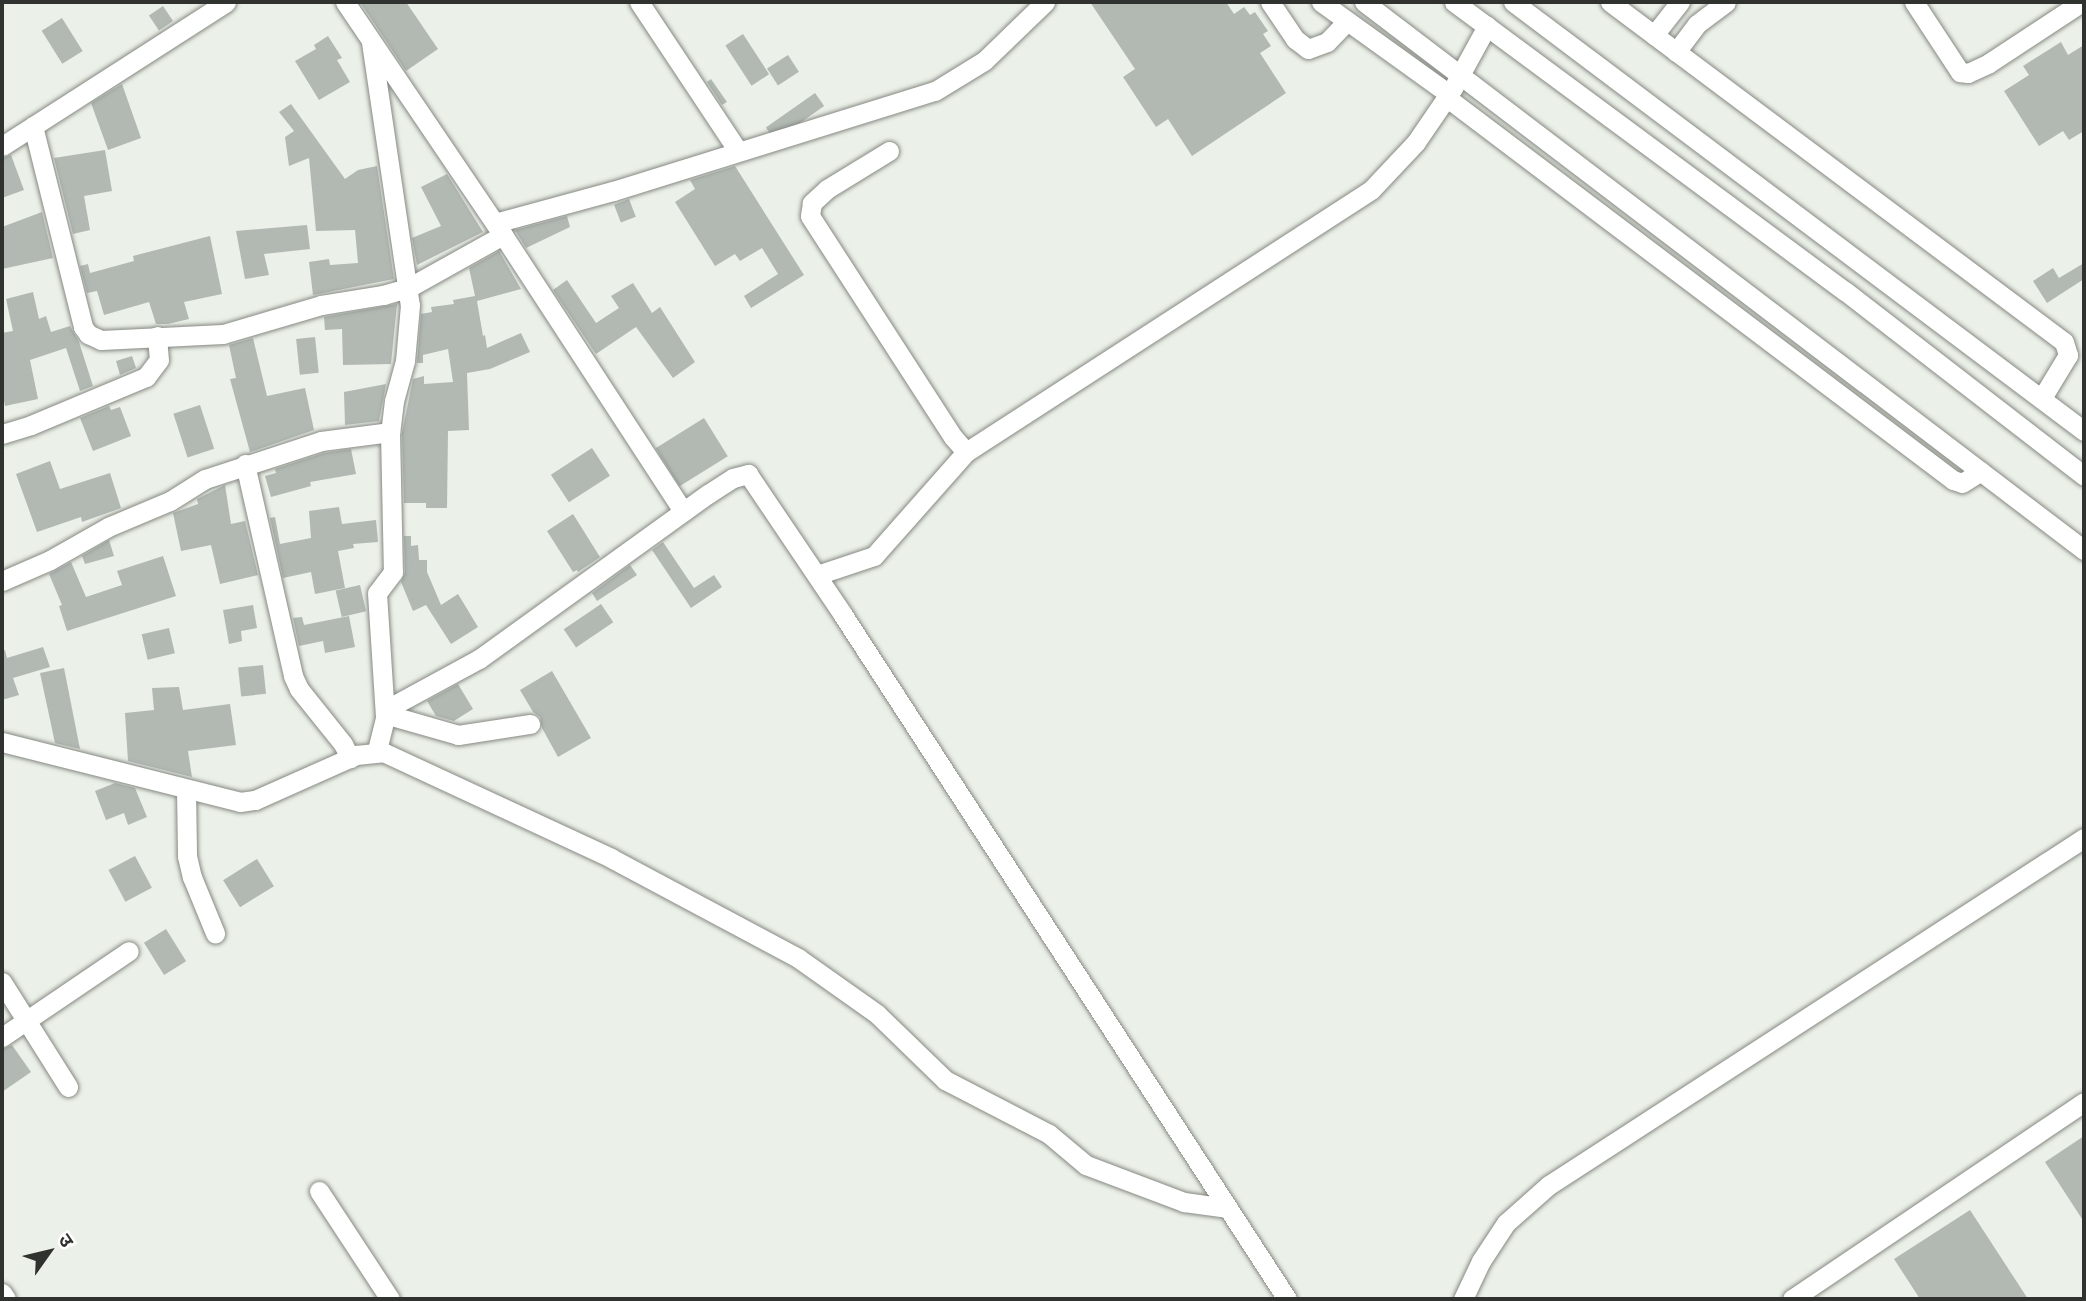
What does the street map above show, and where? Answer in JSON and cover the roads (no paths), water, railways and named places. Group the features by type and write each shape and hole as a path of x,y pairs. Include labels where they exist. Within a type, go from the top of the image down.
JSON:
{"street":[{"path":"2,146 226,2"},
{"path":"345,2 499,229 683,511"},
{"path":"639,2 738,151"},
{"path":"33,126 83,327 88,334 101,340 223,334 244,330 321,305 408,288 499,229 738,151 935,91 984,61 1045,2"},
{"path":"1270,2 1295,38 1308,49 1328,42 1347,21"},
{"path":"1321,2 1448,95 1954,480 1962,483 1981,471"},
{"path":"1364,2 2084,550"},
{"path":"1454,2 2082,470"},
{"path":"1513,2 2084,431"},
{"path":"1610,2 2064,342 2068,355 2042,398"},
{"path":"1654,35 1680,2"},
{"path":"1676,52 1696,24 1726,2"},
{"path":"1914,2 1960,72 1968,72 1989,63 2082,2"},
{"path":"817,575 864,561 881,550 966,452 1371,190 1402,160 1448,95 1487,26"},
{"path":"371,42 408,288 405,361 394,401 390,432 393,572 380,588 377,599 385,713 377,751"},
{"path":"889,151 827,188 812,203 810,216 953,437 966,452"},
{"path":"2,434 31,425 146,377 159,360 157,336"},
{"path":"2,581 50,560 108,527 170,501 197,482 321,441 390,432"},
{"path":"245,464 295,682 339,738 350,758"},
{"path":"385,713 499,645 683,511 733,478 748,474 817,575 1287,1299"},
{"path":"385,713 458,735 530,724"},
{"path":"2,742 247,802 350,758 377,751 611,858 799,958 877,1014 944,1080 1049,1135 1086,1165 1184,1202 1227,1208"},
{"path":"186,789 189,864 215,933"},
{"path":"1463,1299 1499,1231 1525,1203 1549,1185 2084,838"},
{"path":"2,1037 130,951"},
{"path":"2,982 68,1087"},
{"path":"1792,1299 2084,1102"},
{"path":"319,1191 390,1299"},
{"path":"2,1293 6,1299"}]}
